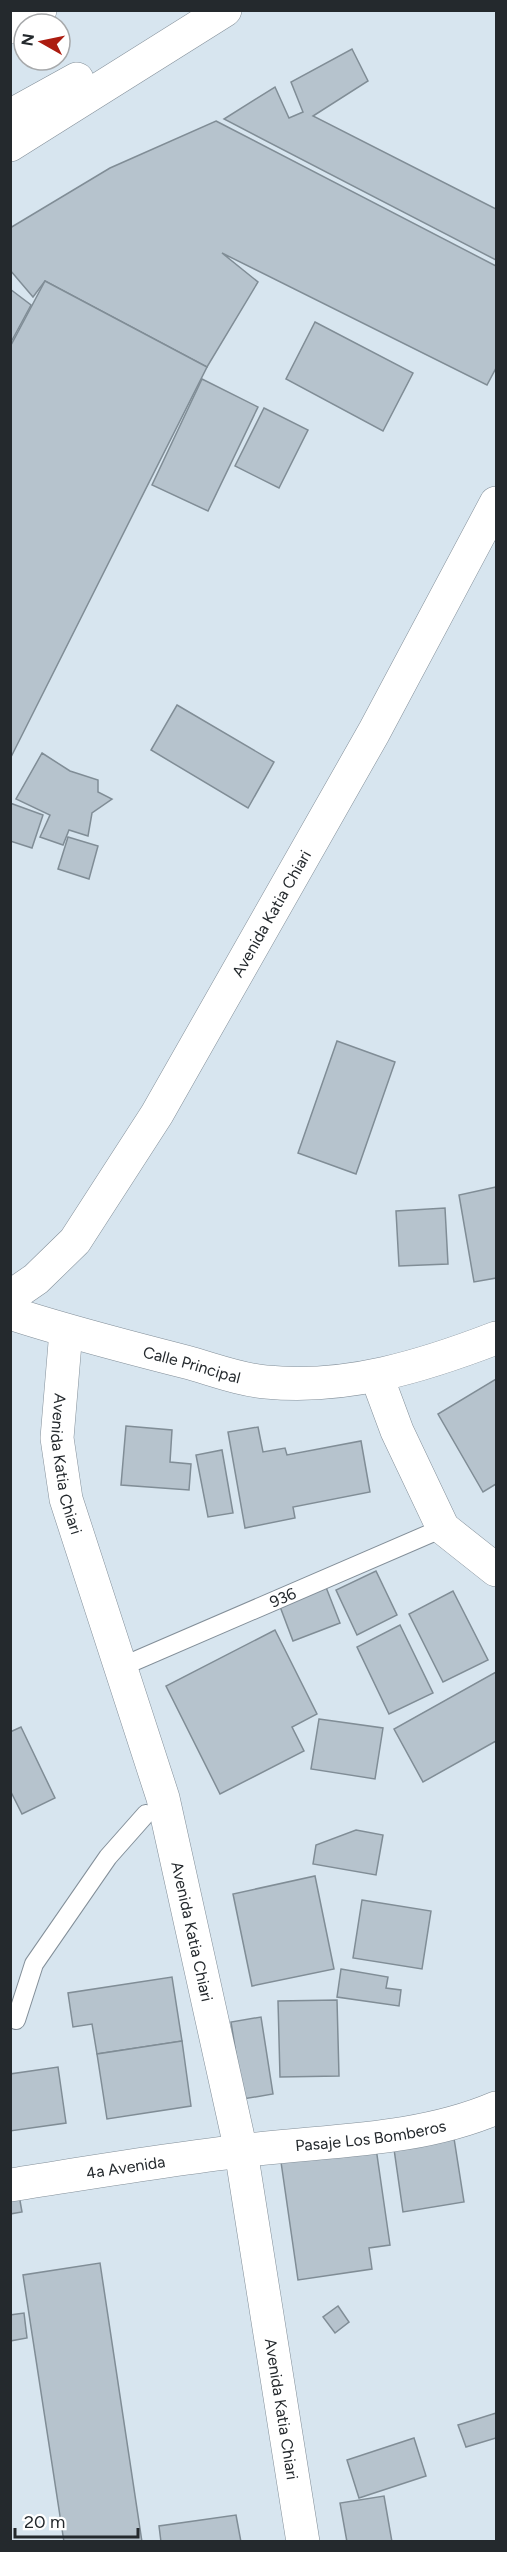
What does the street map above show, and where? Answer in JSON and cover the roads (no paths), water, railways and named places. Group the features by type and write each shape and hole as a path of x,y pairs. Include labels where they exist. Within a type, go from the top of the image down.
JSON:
{"main road":[{"path":"10,27 40,10"},
{"path":"10,116 201,10"},
{"path":"10,145 225,10"},
{"name":"Avenida Katia Chiari","path":"10,1297 36,1279 75,1241 157,1114 368,742 496,503"},
{"name":"Calle Principal","path":"10,1313 66,1331 265,1382 318,1382 377,1377 439,1360 496,1338"},
{"name":"Avenida Katia Chiari","path":"66,1331 57,1438 66,1499 121,1666 241,2151 303,2541"},
{"path":"377,1377 397,1431 443,1528 496,1570"},
{"name":"Pasaje Los Bomberos","path":"241,2151 383,2138 478,2115 496,2108"},
{"name":"4a Avenida","path":"10,2185 241,2151"}],"lane":[{"name":"936","path":"121,1666 443,1528"},
{"path":"16,2020 34,1964 108,1857 154,1806"}]}
